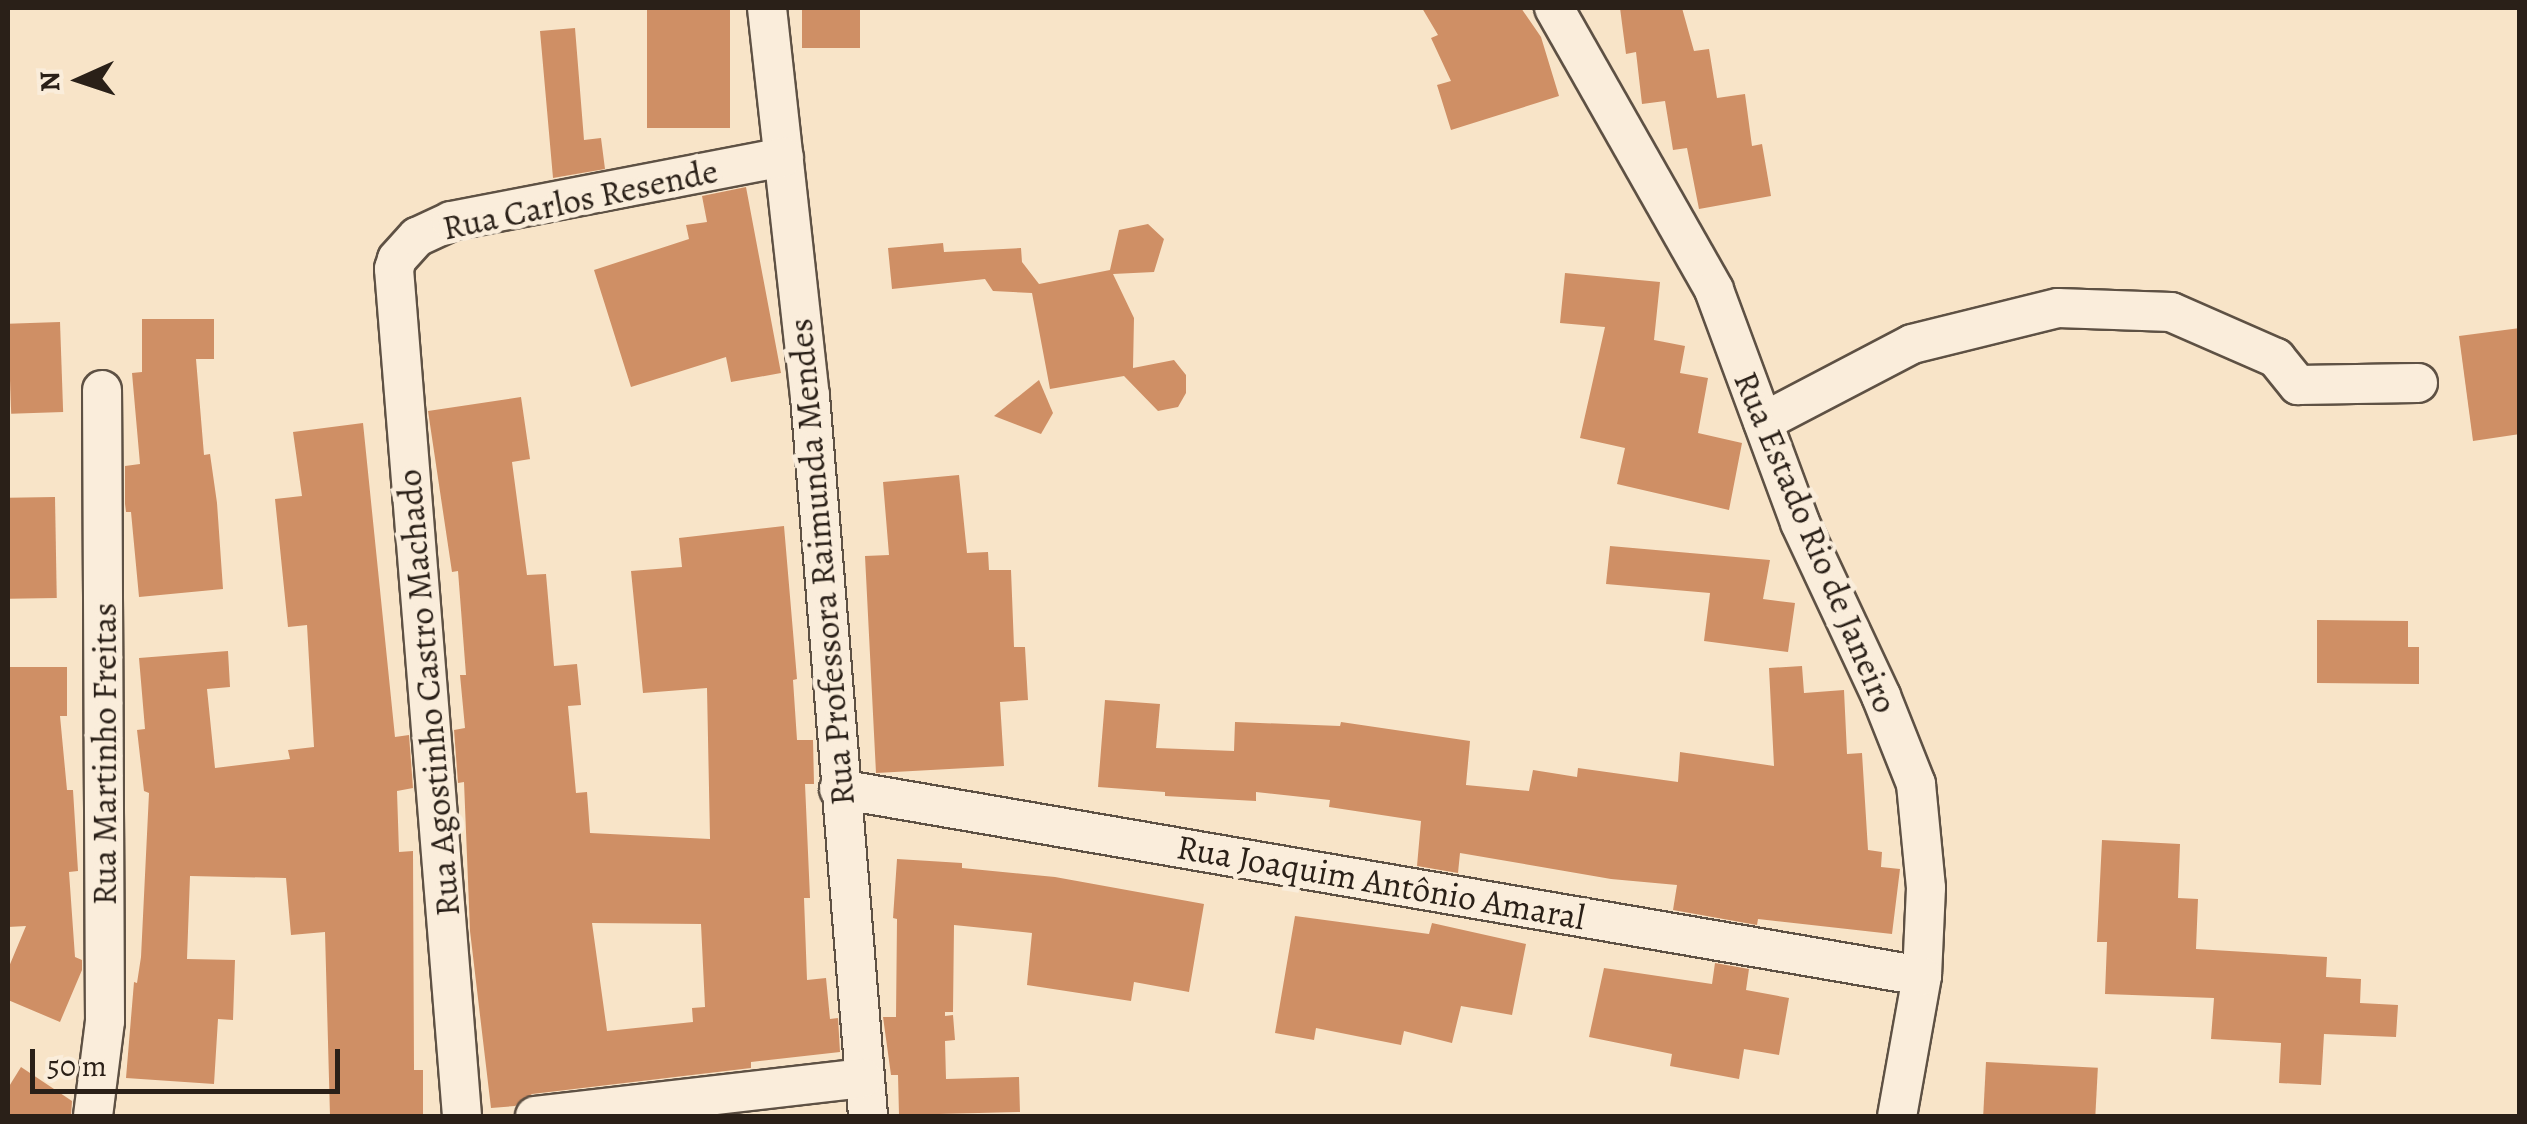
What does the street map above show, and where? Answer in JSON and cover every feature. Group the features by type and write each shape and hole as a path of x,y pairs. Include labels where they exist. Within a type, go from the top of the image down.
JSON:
{"street":[{"name":"Rua Professora Raimunda Mendes","path":"768,8 810,396 868,1116"},
{"name":"Rua Estado Rio de Janeiro","path":"1554,8 1714,290 1800,523 1882,696 1916,784 1926,888 1922,976 1897,1116"},
{"name":"Rua Carlos Resende","path":"394,268 417,237 451,222 784,157"},
{"name":"Rua Agostinho Castro Machado","path":"394,268 462,1116"},
{"path":"1763,422 1912,344 2058,308 2171,312 2276,358 2298,385 2418,383"},
{"name":"Rua Martinho Freitas","path":"93,1116 105,1021 102,390"},
{"name":"Rua Joaquim Antônio Amaral","path":"839,789 1922,976"},
{"path":"535,1116 863,1078"}],"building":[{"path":"647,8 730,8 730,128 647,128"},
{"path":"802,8 860,8 860,48 802,48"},
{"path":"1422,8 1521,8 1541,37 1559,96 1451,130 1437,85 1451,81 1431,38 1438,35"},
{"path":"1620,8 1682,8 1694,51 1709,49 1717,98 1745,94 1752,146 1762,144 1771,196 1699,209 1687,148 1673,150 1665,101 1642,104 1636,52 1626,54"},
{"path":"575,28 584,140 601,138 605,169 553,178 540,31"},
{"path":"746,187 781,373 731,382 726,357 631,387 594,270 689,239 686,225 707,222 702,196"},
{"path":"1148,224 1164,239 1154,272 1113,274 1134,318 1133,368 1174,360 1186,375 1186,393 1178,407 1158,411 1124,376 1050,389 1032,293 993,291 985,279 892,289 888,248 943,243 944,252 1021,248 1022,262 1039,284 1110,270 1119,230"},
{"path":"1565,273 1660,282 1654,340 1685,346 1680,373 1708,378 1698,433 1742,443 1729,510 1617,484 1625,448 1580,438 1605,327 1560,323"},
{"path":"142,319 214,319 214,359 196,359 204,455 210,454 217,503 223,589 139,597 131,512 126,512 125,504 125,466 140,464 132,373 142,372"},
{"path":"60,322 63,412 11,414 8,324"},
{"path":"2520,328 2520,434 2473,441 2459,336"},
{"path":"1039,380 1053,413 1041,434 994,416"},
{"path":"521,397 530,459 512,462 527,575 546,574 554,666 577,664 581,705 568,706 576,793 587,792 590,833 710,839 707,688 643,693 631,571 682,567 679,538 784,526 797,679 793,680 797,740 813,740 814,784 805,784 810,898 804,898 807,980 826,978 830,1019 838,1018 840,1052 751,1062 751,1068 532,1094 515,1106 491,1108 470,931 464,782 458,783 454,730 465,728 460,675 466,675 458,571 452,572 428,411","holes":["592,923 701,924 705,1007 692,1008 693,1022 607,1031"]},
{"path":"363,423 395,737 409,735 413,788 397,791 399,852 413,851 414,1070 423,1070 423,1116 330,1116 325,932 291,935 286,878 190,876 187,959 235,960 233,1020 218,1019 214,1084 126,1078 134,982 137,983 141,957 149,793 144,791 137,730 145,729 139,658 228,651 230,687 207,689 215,768 290,759 288,750 314,747 307,625 288,627 275,499 302,496 293,432"},
{"path":"959,475 967,553 988,552 989,570 1011,570 1014,647 1025,647 1028,700 1000,702 1004,766 876,773 865,556 889,555 883,482"},
{"path":"55,497 57,598 10,599 8,498"},
{"path":"1610,546 1770,560 1763,599 1795,603 1788,652 1704,641 1710,593 1606,584"},
{"path":"2317,620 2408,621 2408,647 2419,647 2419,684 2317,683"},
{"path":"1802,666 1804,693 1844,690 1847,754 1862,753 1868,850 1882,852 1881,867 1900,869 1892,934 1758,919 1757,925 1673,910 1677,885 1611,879 1460,853 1458,873 1417,866 1421,821 1329,807 1330,800 1256,792 1256,801 1165,796 1165,792 1098,787 1105,700 1160,704 1156,748 1234,751 1235,722 1340,726 1341,722 1470,741 1466,785 1529,791 1533,770 1577,777 1578,768 1678,782 1680,752 1774,766 1769,668"},
{"path":"8,667 67,667 67,716 60,716 67,790 73,790 78,871 69,872 75,957 82,960 82,970 60,1022 8,1000 8,969 26,926 8,927"},
{"path":"2102,840 2180,844 2178,898 2198,899 2196,949 2327,957 2326,977 2361,979 2360,1003 2398,1005 2396,1037 2324,1034 2321,1085 2279,1083 2281,1043 2211,1039 2214,998 2105,994 2107,942 2097,942"},
{"path":"897,859 962,863 962,868 1055,877 1204,904 1189,992 1134,982 1131,1001 1027,985 1032,933 954,925 953,1012 945,1012 945,1016 953,1015 955,1040 945,1041 946,1079 1019,1077 1020,1112 899,1115 898,1075 891,1075 883,1017 896,1017 897,919 893,918"},
{"path":"1295,916 1429,934 1432,923 1526,944 1512,1015 1461,1006 1452,1043 1404,1031 1401,1045 1316,1028 1314,1040 1275,1033"},
{"path":"1715,963 1749,969 1746,990 1789,998 1779,1055 1744,1049 1739,1079 1670,1066 1672,1054 1589,1037 1604,968 1712,984"},
{"path":"1986,1062 2098,1068 2095,1116 1983,1116"},
{"path":"21,1067 72,1101 71,1116 8,1116 8,1088"}]}
